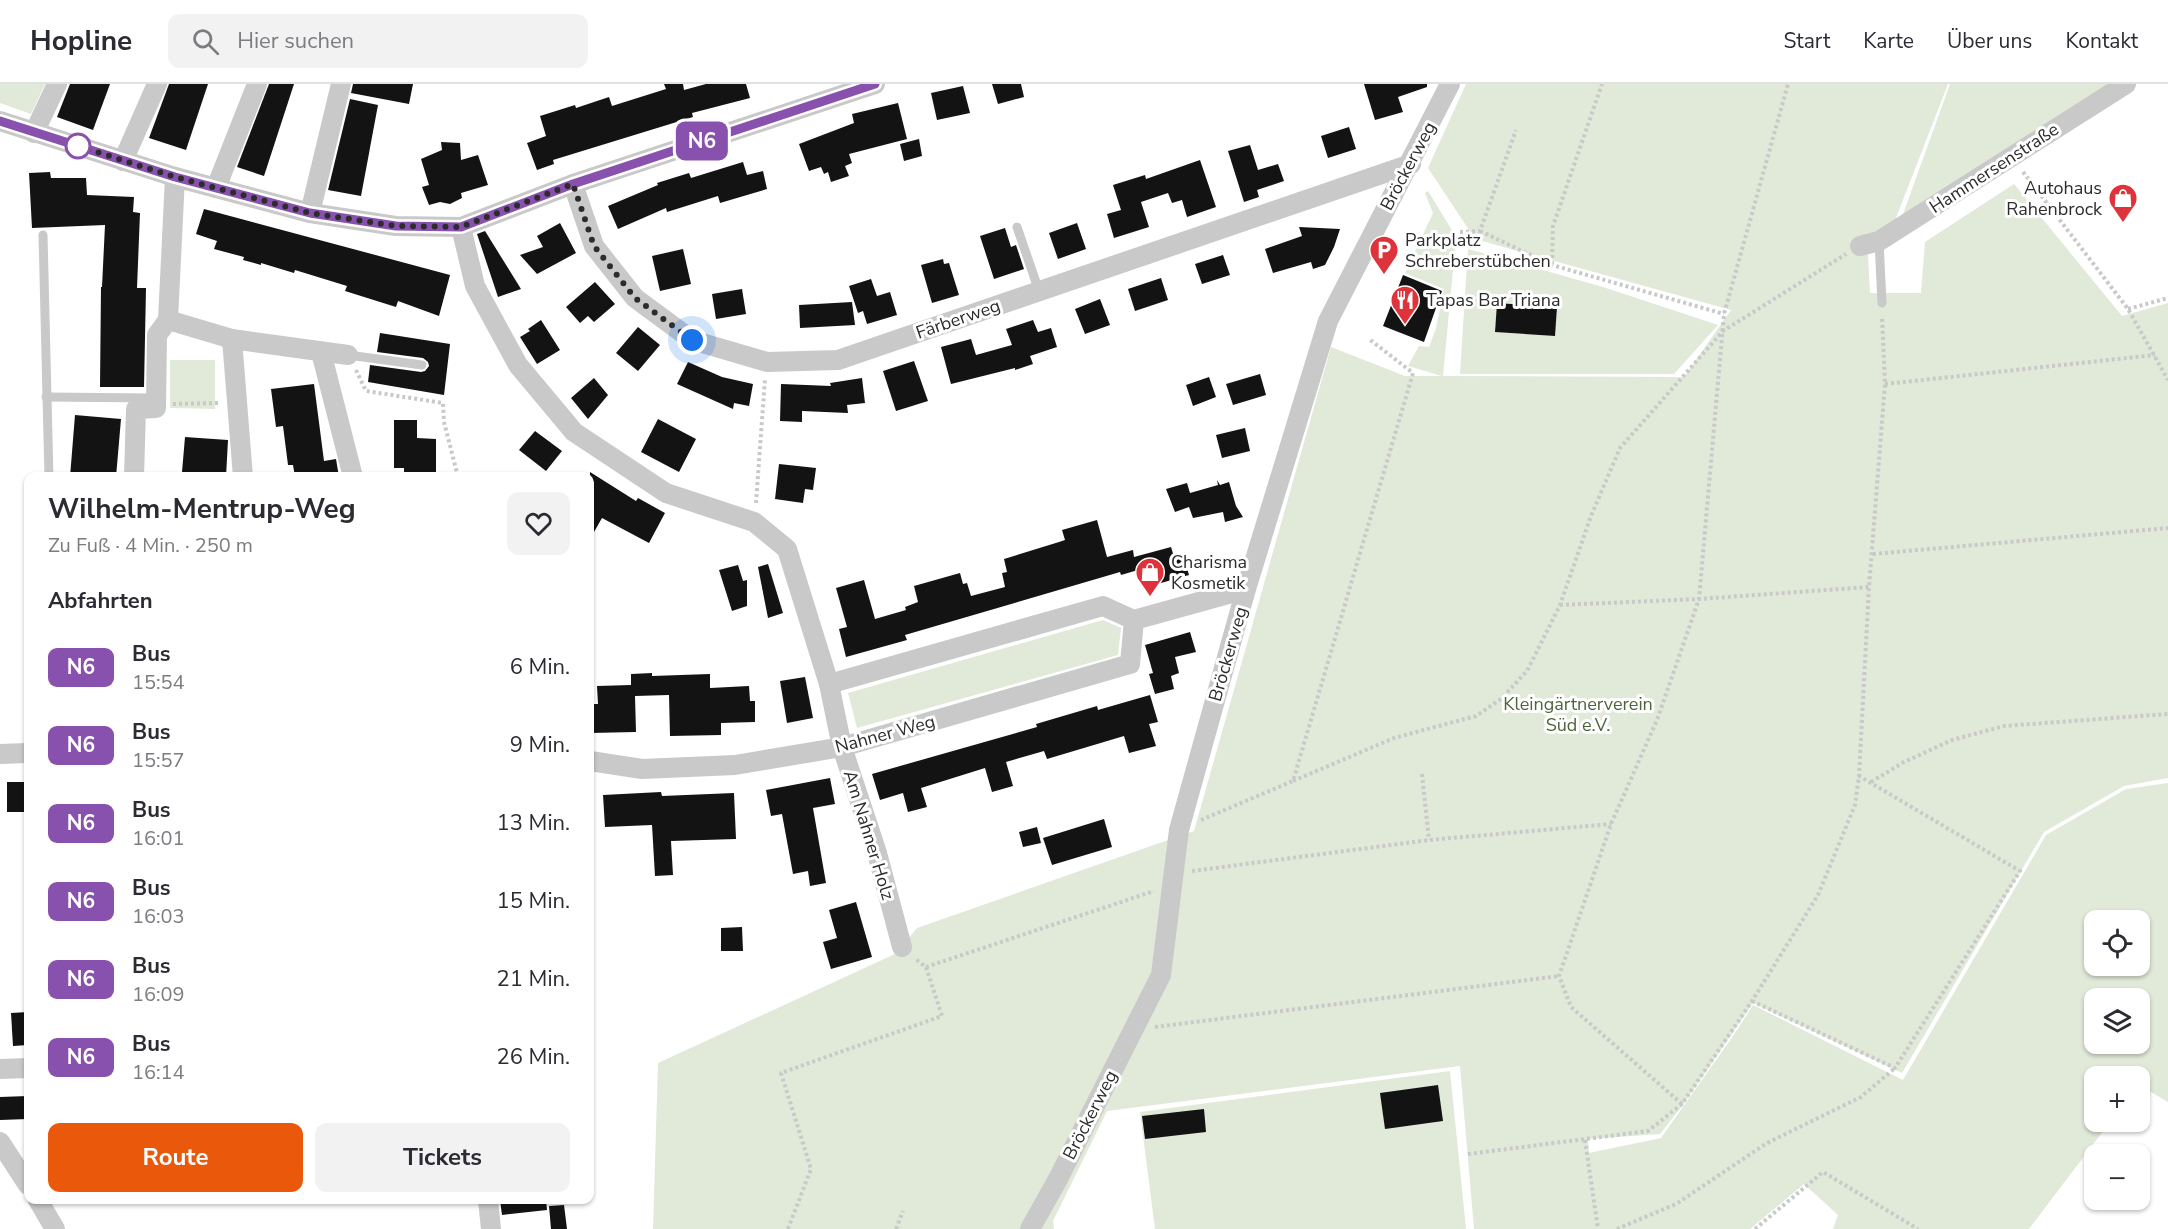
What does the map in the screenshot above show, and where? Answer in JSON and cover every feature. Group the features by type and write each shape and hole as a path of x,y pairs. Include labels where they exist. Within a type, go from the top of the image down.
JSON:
{"street":[{"path":"34,133 57,84"},
{"path":"123,160 157,84"},
{"path":"216,188 257,84"},
{"path":"310,213 341,84"},
{"path":"0,121 175,177 310,213 396,226 461,227 573,184 875,84"},
{"name":"Bröckerweg","path":"1030,1229 1058,1179 1161,975 1179,830 1246,589 1328,321 1411,164 1450,84"},
{"name":"Hammersenstraße","path":"1860,246 1879,242 2127,84"},
{"name":"Färberweg","path":"573,184 594,246 635,298 692,340 767,362 838,360 1411,164"},
{"path":"134,472 136,408 156,408 157,335 168,320 175,177"},
{"path":"461,227 475,286 518,365 574,432 666,493 754,522"},
{"path":"168,320 232,339 348,355"},
{"path":"232,339 243,472"},
{"path":"321,352 352,472"},
{"name":"Am Nahner Holz","path":"754,522 787,549 829,684 842,747 878,853 902,947"},
{"path":"829,684 1103,606 1134,620 1246,589"},
{"name":"Nahner Weg","path":"594,761 642,769 735,765 842,747 1130,664 1134,620"},
{"path":"0,754 24,753"},
{"path":"0,1069 24,1068"},
{"path":"0,1142 24,1179"},
{"path":"40,1204 55,1229"},
{"path":"488,1204 491,1229"}],"lane":[{"path":"1017,227 1040,291"},
{"path":"43,235 49,472"},
{"path":"1879,242 1881,303"},
{"path":"348,355 422,365"},
{"path":"46,397 155,400"}],"path":[{"path":"1552,265 1553,226 1602,84"},
{"path":"1682,1104 1571,1007 1559,976 1611,824 1658,720 1699,599 1724,314 1788,84"},
{"path":"1480,231 1516,129"},
{"path":"2011,156 2128,309 2168,380"},
{"path":"1461,232 1480,231 1552,265 1724,314"},
{"path":"1179,830 1395,738 1476,716 1501,699 1527,671 1560,605 1592,516 1620,448 1723,331 1860,246"},
{"path":"2128,309 2168,298"},
{"path":"1468,1154 1648,1131 1682,1104 1752,1001 1818,895 1855,805 1859,777 1869,587 1885,384 1881,303"},
{"path":"1293,781 1413,373 1369,339"},
{"path":"348,355 366,391 443,403 444,422 457,472"},
{"path":"1885,384 2155,355"},
{"path":"754,522 767,362"},
{"path":"155,400 218,405 218,394"},
{"path":"1873,554 2168,528"},
{"path":"1560,605 1699,599 1869,587"},
{"path":"1870,782 1904,762 1952,740 2004,726 2168,714"},
{"path":"1422,774 1429,840"},
{"path":"1617,1229 1676,1204 1767,1143 1860,1097 1895,1068 2020,871 1859,777"},
{"path":"926,967 1172,879 1429,840 1611,824"},
{"path":"788,1229 811,1169 781,1073 942,1016 926,967 902,947"},
{"path":"1133,1030 1559,976"},
{"path":"1752,1001 1895,1068"},
{"path":"1585,1140 1598,1229"},
{"path":"1755,1229 1823,1172 1918,1229"},
{"path":"896,1229 903,1211"}],"green space":[{"path":"0,84 45,84 31,114 0,103"},
{"name":"Kleingärtnerverein Süd e.V.","path":"1466,84 1948,84 1894,223 1867,237 1870,293 1921,293 1925,242 2014,184 2122,316 2168,303 2168,778 2124,786 2044,832 1902,1073 1753,1003 1683,1105 1660,1134 1588,1139 1589,1153 1661,1138 1753,1005 1903,1080 2046,835 2126,789 2168,783 2168,1102 2150,1091 2150,1066 2084,1066 2084,1132 2102,1132 2093,1144 2084,1144 2084,1156 2029,1229 1833,1229 1838,1215 1804,1184 1750,1229 1474,1229 1460,1066 1107,1111 1053,1221 1054,1229 653,1229 658,1063 897,953 917,928 1194,831 1331,347 1405,376 1442,376 1408,366 1419,346 1429,347 1436,328 1444,289 1405,273 1433,213 1425,193 1428,191 1456,237 1443,376 1684,377 1731,310 1475,239 1428,168"},
{"path":"1950,84 2115,84 1902,217"},
{"path":"1468,249 1603,287 1718,325 1674,374 1460,374","holes":["1497,303 1556,307 1555,336 1495,332"]},
{"path":"170,360 215,360 215,409 170,408"},
{"path":"1103,620 1121,628 1118,655 857,728 848,693"},
{"path":"1450,1071 1466,1229 1155,1229 1140,1112"}],"building":[{"path":"70,84 110,84 93,130 57,117"},
{"path":"169,84 208,84 186,150 149,138"},
{"path":"269,84 294,84 264,176 237,167"},
{"path":"353,84 413,84 409,104 351,93"},
{"path":"664,84 683,84 684,90 706,84 746,84 750,98 692,113 693,117 553,160 554,164 537,170 527,143 546,136 540,116 575,105 576,108 609,97 612,106 666,89"},
{"path":"992,84 1021,84 1024,97 998,104"},
{"path":"1364,84 1427,84 1427,87 1398,97 1403,112 1375,120"},
{"path":"963,86 970,113 937,120 931,93"},
{"path":"350,99 378,105 361,196 328,190"},
{"path":"898,103 907,139 849,154 852,163 845,166 849,176 831,182 828,172 824,174 821,167 809,171 799,144 854,123 852,114"},
{"path":"1349,127 1356,149 1328,158 1321,136"},
{"path":"919,139 922,156 904,161 900,144"},
{"path":"441,142 460,143 461,160 478,155 488,185 461,193 462,198 450,204 440,202 429,205 422,187 429,185 421,159 442,150"},
{"path":"1250,145 1258,170 1278,164 1284,181 1257,190 1259,197 1244,202 1228,151"},
{"path":"1200,160 1216,207 1187,217 1182,200 1172,203 1168,193 1141,202 1149,227 1114,238 1107,214 1121,210 1113,185 1145,175 1146,179"},
{"path":"743,162 747,175 763,171 767,189 720,203 718,196 667,212 666,208 618,229 608,206 658,185 657,183 689,173 691,178"},
{"path":"50,172 51,178 86,178 87,195 134,197 133,212 140,213 137,288 146,288 144,387 100,387 101,287 105,225 32,228 29,173"},
{"path":"204,209 450,275 439,316 398,301 396,307 345,291 347,286 295,270 294,273 243,260 244,257 214,249 217,241 196,234"},
{"path":"560,223 576,253 537,274 520,255 543,247 537,236"},
{"path":"1077,223 1086,249 1058,259 1049,233"},
{"path":"1299,227 1340,229 1325,265 1313,269 1311,262 1273,273 1265,249 1302,236"},
{"path":"1005,228 1011,247 1016,245 1024,269 994,279 980,236"},
{"path":"485,231 521,289 498,297 477,234"},
{"path":"683,249 691,284 660,291 652,256"},
{"path":"1223,255 1230,275 1202,284 1195,264"},
{"path":"943,259 944,264 949,263 959,295 932,303 921,265"},
{"path":"1403,275 1442,291 1424,342 1383,326"},
{"path":"1161,278 1168,300 1135,311 1128,289"},
{"path":"871,279 877,296 890,292 897,315 867,324 863,311 858,313 849,286"},
{"path":"595,282 615,304 594,322 588,316 580,323 566,307"},
{"path":"742,289 746,314 716,319 712,294"},
{"path":"1100,299 1110,325 1085,334 1075,309"},
{"path":"852,302 855,325 800,328 799,305"},
{"path":"1497,303 1557,307 1555,336 1495,332"},
{"path":"541,320 560,350 537,364 520,337"},
{"path":"1033,320 1038,332 1051,328 1057,347 1030,356 1033,364 951,384 941,347 971,339 976,355 1012,345 1006,329"},
{"path":"638,327 660,345 638,371 616,353"},
{"path":"380,333 450,344 444,395 368,382 370,365 421,372 429,366 423,358 377,352"},
{"path":"914,361 928,401 896,411 883,371"},
{"path":"688,362 722,377 753,384 749,406 734,403 733,409 677,384"},
{"path":"1260,374 1266,395 1233,405 1226,384"},
{"path":"1209,377 1216,397 1193,406 1186,385"},
{"path":"594,378 608,395 588,419 571,398"},
{"path":"862,378 865,403 847,405 848,413 802,411 802,422 780,421 781,384 831,386 830,383"},
{"path":"314,384 324,461 336,459 338,472 294,472 293,465 288,465 283,426 276,427 271,389"},
{"path":"75,415 121,419 116,472 70,472"},
{"path":"658,419 696,439 679,472 641,452"},
{"path":"394,420 417,420 417,438 436,439 436,472 404,472 404,468 394,468"},
{"path":"1245,428 1250,451 1222,458 1216,435"},
{"path":"535,431 562,451 546,471 519,450"},
{"path":"185,437 228,440 226,472 182,472"},
{"path":"779,464 816,468 813,490 805,489 803,503 775,499"},
{"path":"594,475 636,501 638,498 665,513 649,543 602,518 594,532"},
{"path":"1217,480 1220,485 1229,482 1236,506 1243,517 1225,522 1223,512 1193,518 1189,507 1175,512 1166,489 1187,483 1190,493 1218,485"},
{"path":"1097,520 1107,557 1133,550 1134,557 1171,547 1175,560 1184,558 1189,575 1154,585 1152,577 1141,581 1138,570 1121,575 1120,572 905,635 907,640 846,657 839,629 847,627 836,588 864,580 875,619 906,610 905,607 918,602 914,586 960,573 963,584 967,583 971,596 1005,587 1002,573 1007,572 1004,559 1065,540 1062,530"},
{"path":"768,564 783,613 768,618 758,567"},
{"path":"738,565 743,581 747,580 747,606 732,611 719,570"},
{"path":"1190,632 1196,652 1175,657 1179,673 1171,676 1174,689 1155,694 1149,674 1153,673 1145,645"},
{"path":"652,673 652,676 710,674 710,688 749,686 750,701 755,701 755,722 721,723 721,735 670,736 669,695 635,696 636,732 594,733 594,704 598,704 597,686 631,685 631,674"},
{"path":"805,677 813,718 787,723 780,681"},
{"path":"1150,695 1158,722 1149,724 1156,746 1129,753 1124,736 1047,759 1044,751 1006,762 1013,786 992,792 985,768 921,788 927,807 908,812 903,793 880,800 872,774 1037,727 1036,724 1097,706 1098,710"},
{"path":"830,778 835,804 813,808 826,883 810,886 808,871 793,874 782,814 771,816 766,790"},
{"path":"7,782 24,782 24,812 7,812"},
{"path":"661,792 662,796 734,793 736,839 671,841 673,875 655,876 652,825 605,827 603,795"},
{"path":"1104,819 1112,847 1052,865 1043,838"},
{"path":"1037,827 1041,843 1023,847 1019,832"},
{"path":"856,902 872,957 831,969 823,942 837,938 829,910"},
{"path":"742,927 743,951 721,951 721,928"},
{"path":"24,1012 24,1045 13,1046 11,1013"},
{"path":"1438,1085 1443,1121 1385,1129 1380,1093"},
{"path":"24,1096 24,1119 0,1120 0,1097"},
{"path":"1204,1109 1206,1132 1145,1139 1142,1116"},
{"path":"501,1204 546,1204 547,1210 502,1215"},
{"path":"564,1205 567,1229 551,1229 549,1206"}],"bus line":[{"name":"N6","path":"0,121 175,177 310,213 396,226 461,227 573,184 875,84"}],"place":[{"name":"Autohaus Rahenbrock","path":"2123,224"},
{"name":"Parkplatz Schreberstübchen","path":"1384,276"},
{"name":"Tapas Bar Triana","path":"1405,326"},
{"name":"Charisma Kosmetik","path":"1150,598"}],"route":[{"path":"78,146 175,177 310,213 396,226 461,227 573,184 594,246 635,298 692,340"}]}
